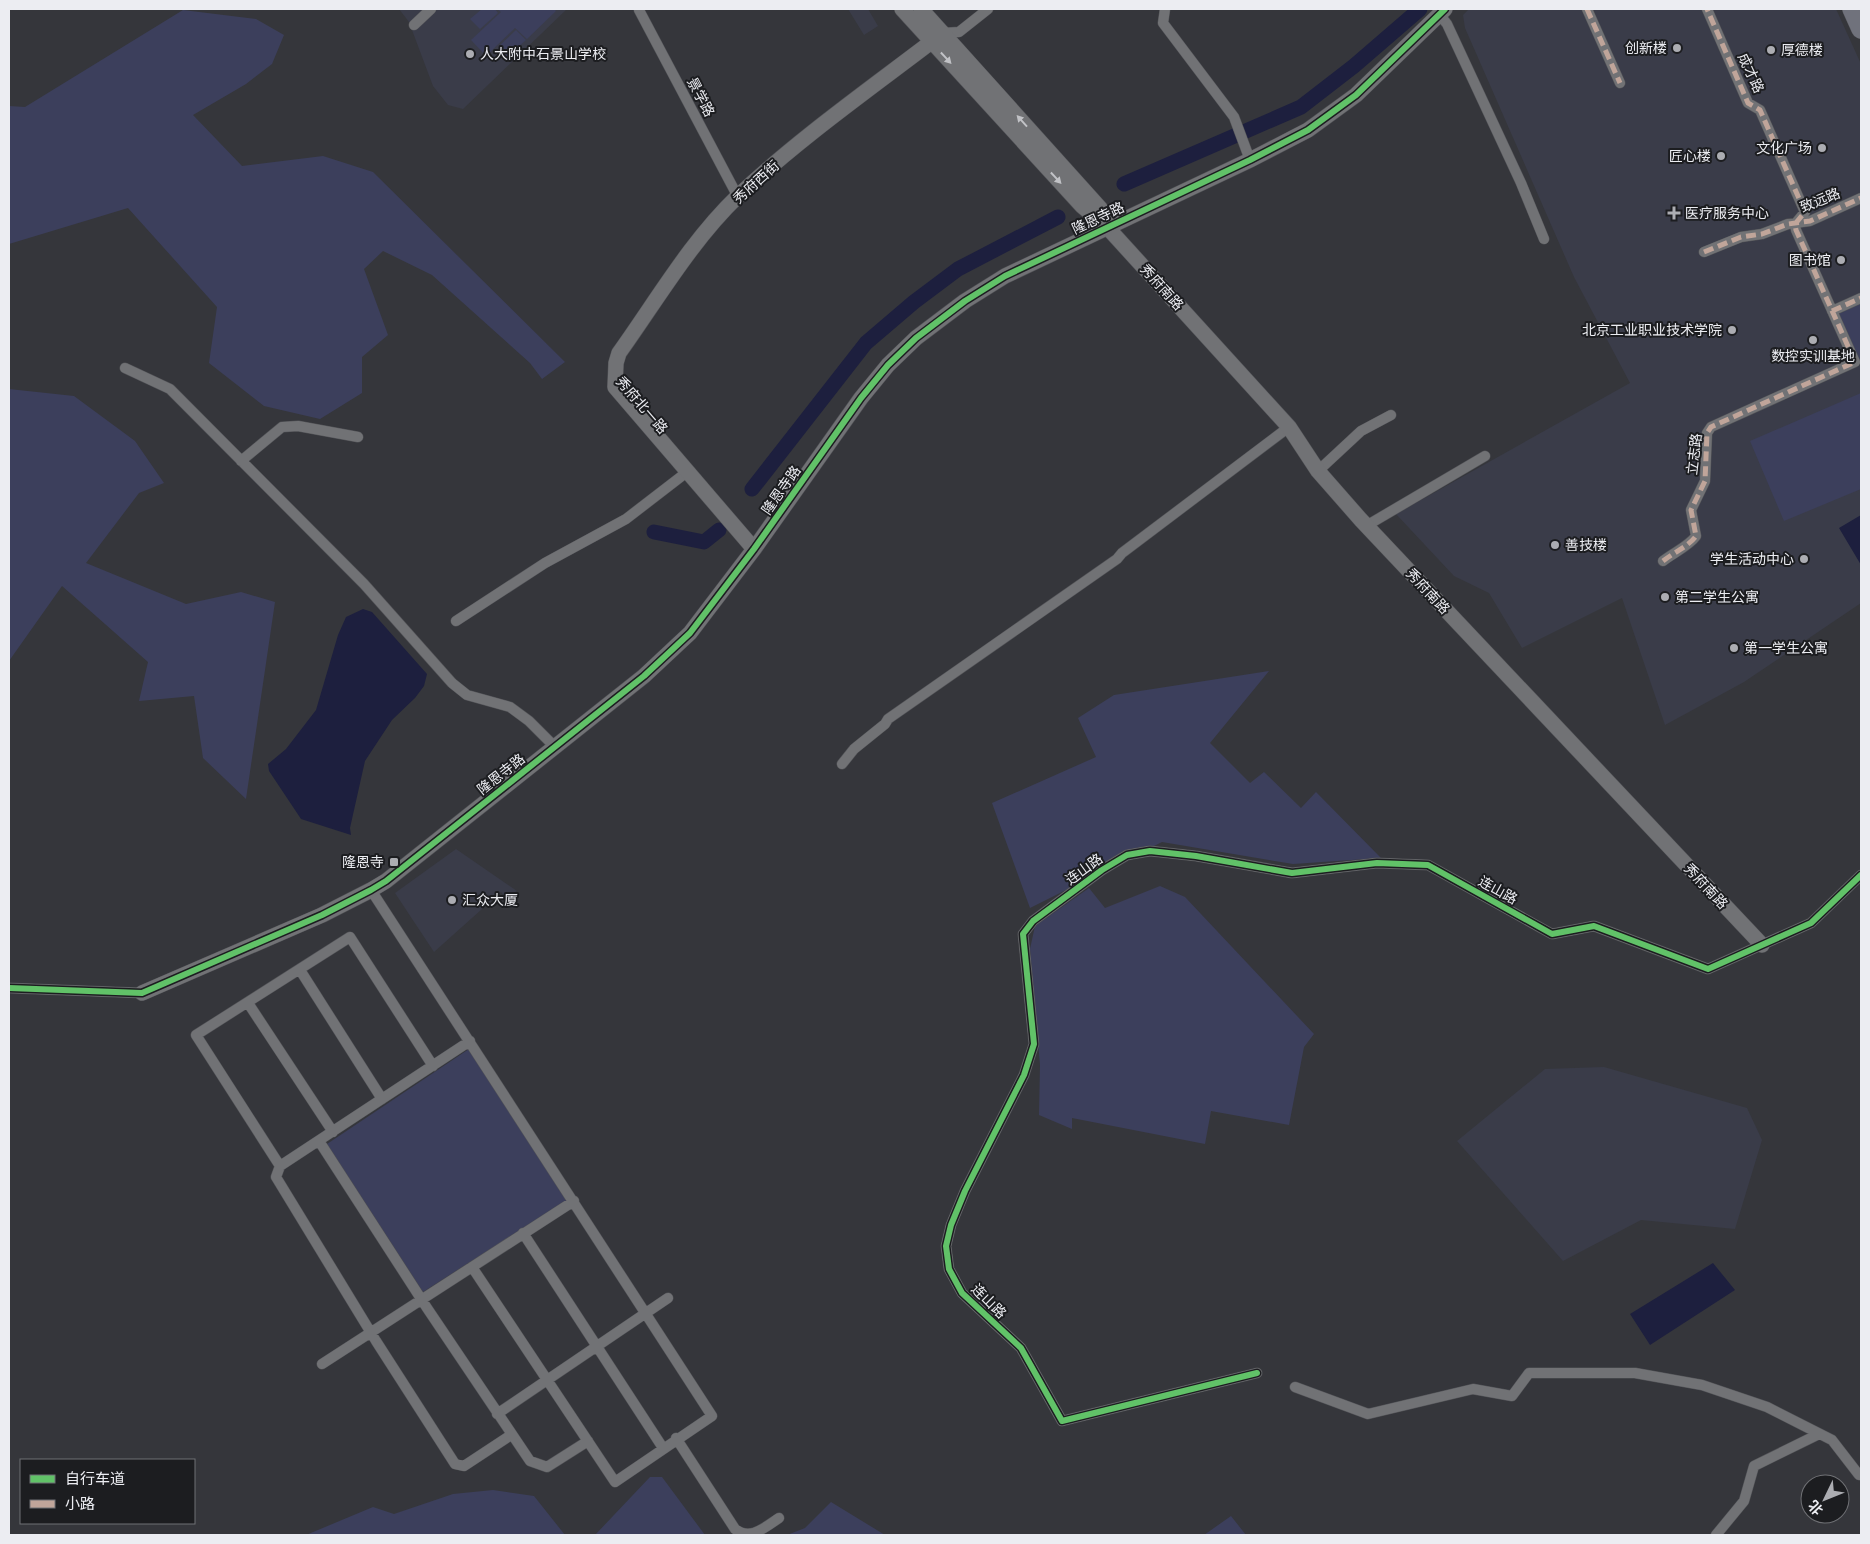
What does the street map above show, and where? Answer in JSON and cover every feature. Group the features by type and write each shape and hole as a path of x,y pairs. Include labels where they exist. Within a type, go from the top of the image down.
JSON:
{"highway":[{"path":"1852,9 1861,29"}],"street":[{"path":"414,25 431,9"},
{"name":"秀府南路","path":"902,9 937,37 1082,206 1107,227 1289,426 1318,471 1366,526 1762,944"},
{"name":"秀府南路","path":"921,9 937,37"},
{"path":"937,37 959,32 988,9"},
{"path":"1165,9 1163,24 1234,117 1249,156"},
{"path":"1587,9 1620,83"},
{"name":"成才路","path":"1707,9 1748,102 1760,110 1805,212 1796,224"},
{"name":"景学路","path":"639,10 738,197"},
{"path":"1442,11 1521,183 1544,239"},
{"name":"隆恩寺路","path":"142,993 272,938 371,890 644,676 690,633 756,545 861,398 888,365 916,338 984,288 1249,156 1308,130 1338,109 1377,76 1442,11"},
{"name":"秀府西街","path":"615,373 619,353 674,274 702,236 738,197 793,149 937,37"},
{"name":"致远路","path":"1704,252 1741,237 1762,234 1788,224 1810,221 1861,198"},
{"path":"1796,224 1796,230 1832,311 1861,298"},
{"name":"立志路","path":"1664,562 1676,550 1692,541 1696,536 1691,510 1705,481 1707,433 1712,427 1855,362 1832,311"},
{"path":"125,368 170,389 364,584 452,683 467,695 510,707 529,721 555,747"},
{"name":"秀府北一路","path":"615,373 615,386 688,472 756,545"},
{"name":"秀府北一路","path":"615,373 756,545"},
{"path":"1318,471 1361,431 1391,415"},
{"path":"241,461 282,427 298,426 358,437"},
{"path":"842,764 854,749 885,724 888,718 1117,559 1122,553 1289,426"},
{"path":"1366,526 1485,456"},
{"path":"456,621 545,563 626,518 688,472"},
{"name":"连山路","path":"1257,1373 1062,1421 1021,1348 962,1292 949,1269 946,1246 951,1225 965,1191 1024,1075 1034,1044 1022,934 1033,921 1102,870 1127,855 1150,851 1196,856 1292,873 1376,863 1428,865 1552,934 1594,926 1708,969 1810,923 1861,875"},
{"path":"371,890 574,1200 712,1416 676,1438 615,1482 472,1267"},
{"path":"280,1166 196,1034 350,937 433,1066"},
{"path":"300,970 382,1099"},
{"path":"9,988 142,993"},
{"path":"248,1003 333,1132"},
{"path":"470,1041 280,1166 276,1177 284,1194 455,1464 464,1466 511,1435"},
{"path":"320,1141 421,1300 530,1461 547,1467 588,1441"},
{"path":"322,1364 574,1200"},
{"path":"524,1233 663,1448"},
{"path":"497,1414 668,1298"},
{"path":"1295,1387 1368,1414 1473,1389 1512,1396 1529,1373 1634,1373 1702,1385 1767,1407 1832,1440 1859,1475 1861,1475"},
{"path":"1716,1535 1744,1501 1754,1466 1819,1434"},
{"path":"676,1438 735,1529 742,1535 750,1535 779,1518"}],"shaded area":[{"name":"人大附中石景山学校","path":"399,9 567,9 463,109 448,105 433,86 409,22"},
{"path":"482,9 495,9 498,13 480,29 470,19"},
{"path":"497,9 554,9 556,11 527,39 515,28 486,56 471,40 501,12"},
{"path":"848,9 868,9 878,26 864,35"},
{"name":"北京工业职业技术学院","path":"1469,9 1836,9 1861,64 1861,603 1744,682 1665,725 1622,598 1522,648 1489,593 1454,576 1396,514 1630,383 1574,277 1465,28 1463,15"},
{"path":"183,10 256,19 284,35 272,64 246,84 193,115 242,166 323,156 373,172 565,362 542,379 530,363 432,275 383,251 364,269 388,335 362,357 362,393 320,419 264,406 209,363 217,307 128,208 9,244 9,106 25,107"},
{"path":"516,30 526,40 507,57 498,47"},
{"path":"1861,303 1861,365 1838,314"},
{"path":"9,389 74,396 135,441 164,483 139,493 86,563 186,604 241,592 275,602 246,799 203,758 194,696 139,701 148,662 62,586 9,661"},
{"path":"1861,393 1861,489 1784,521 1750,441"},
{"path":"1861,515 1861,565 1839,528"},
{"path":"363,609 372,612 427,674 424,686 415,698 392,720 365,761 350,828 351,835 301,819 269,771 268,764 286,749 316,710 338,635 346,617"},
{"path":"1269,671 1210,743 1250,783 1264,772 1301,808 1316,792 1381,858 1293,864 1162,842 1030,908 992,803 1096,757 1078,718 1114,695"},
{"path":"456,849 517,891 505,897 501,892 434,952 395,893"},
{"path":"1160,886 1185,897 1314,1034 1304,1047 1289,1125 1211,1111 1205,1144 1072,1118 1072,1129 1039,1115 1040,1065 1030,949 1035,926 1089,888 1105,908"},
{"path":"469,1049 567,1200 423,1292 327,1144"},
{"path":"1604,1067 1747,1108 1762,1140 1735,1229 1641,1220 1563,1261 1457,1141 1545,1069"},
{"path":"1713,1263 1735,1290 1650,1345 1630,1314"},
{"path":"650,1477 662,1477 705,1535 595,1535"},
{"path":"493,1490 534,1496 565,1535 306,1535 373,1507 394,1514 453,1494"},
{"path":"831,1502 885,1535 787,1535 805,1528"},
{"path":"1231,1516 1246,1535 1204,1535"}],"waterway":[{"path":"1124,184 1301,107 1354,66 1420,9"},
{"path":"752,489 866,343 914,302 958,269 1058,217"},
{"path":"654,532 704,542 719,530"}],"marked path":[{"path":"1587,9 1620,83"},
{"path":"1663,561 1696,536 1691,510 1705,481 1707,433 1711,427 1855,362 1796,230 1795,224 1805,212 1760,110 1748,103 1707,9"},
{"path":"1704,252 1741,237 1762,234 1788,224 1810,221 1861,198"},
{"path":"1832,311 1861,298"}],"cycle path":[{"path":"9,988 142,993 322,915 386,881 644,676 690,633 754,549 861,398 888,365 916,338 965,301 1005,276 1250,160 1308,130 1356,95 1445,9"},
{"path":"1257,1373 1062,1421 1021,1348 962,1293 949,1269 946,1246 951,1225 965,1191 1024,1075 1034,1044 1023,934 1033,921 1102,870 1127,855 1150,851 1196,856 1292,873 1377,863 1428,865 1552,934 1594,926 1708,969 1811,923 1861,875"}],"place":[{"name":"创新楼","path":"1677,48"},
{"name":"厚德楼","path":"1771,50"},
{"name":"人大附中石景山学校","path":"470,54"},
{"name":"文化广场","path":"1822,148"},
{"name":"匠心楼","path":"1721,156"},
{"name":"医疗服务中心","path":"1674,213"},
{"name":"图书馆","path":"1841,260"},
{"name":"北京工业职业技术学院","path":"1732,330"},
{"name":"数控实训基地","path":"1813,340"},
{"name":"善技楼","path":"1555,545"},
{"name":"学生活动中心","path":"1804,559"},
{"name":"第二学生公寓","path":"1665,597"},
{"name":"第一学生公寓","path":"1734,648"},
{"name":"隆恩寺","path":"394,862"},
{"name":"汇众大厦","path":"452,900"}]}
